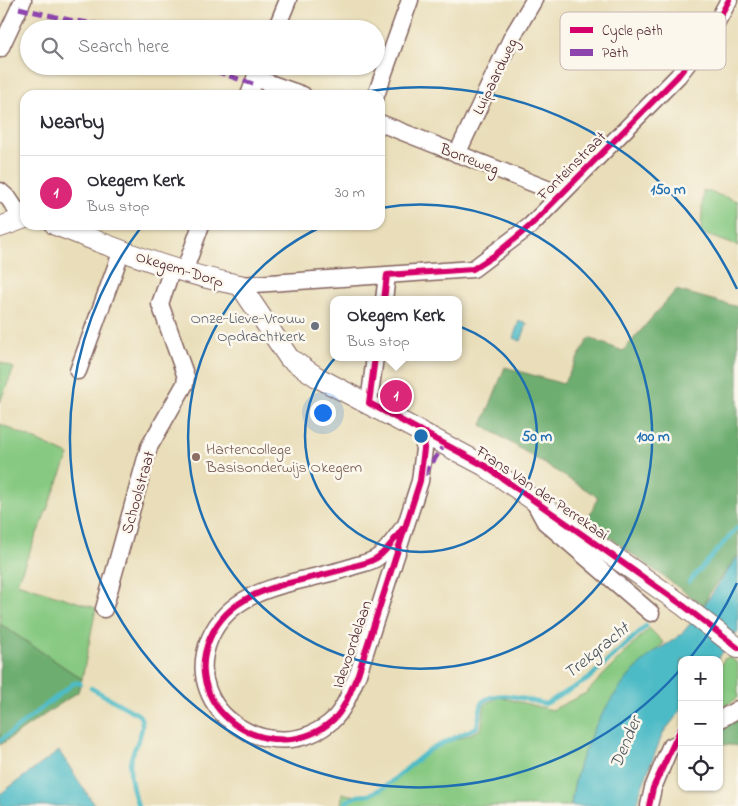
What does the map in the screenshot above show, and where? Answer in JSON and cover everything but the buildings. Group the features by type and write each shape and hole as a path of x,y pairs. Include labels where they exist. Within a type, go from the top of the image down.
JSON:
{"main road":[{"path":"0,227 20,219"},
{"name":"Okegem-Dorp","path":"68,230 178,271 240,284 244,293 290,358"},
{"name":"Frans Van der Perrekaai","path":"290,358 318,377 485,466 684,606 738,648"}],"street":[{"path":"0,49 22,0"},
{"path":"280,20 288,0"},
{"path":"385,70 410,0"},
{"name":"Luipaardweg","path":"457,154 512,37 534,0"},
{"name":"Fonteinstraat","path":"722,12 729,0"},
{"name":"Fonteinstraat","path":"240,284 473,269 530,226 683,70"},
{"path":"251,90 256,75"},
{"path":"263,75 293,90"},
{"path":"378,90 383,75"},
{"name":"Borreweg","path":"385,125 560,194"},
{"path":"0,190 20,214"},
{"name":"Schoolstraat","path":"104,608 149,447 185,384 186,377 160,304 198,230"},
{"name":"Okegem-Dorp","path":"78,371 122,250"},
{"path":"384,296 387,275"},
{"path":"368,403 374,361"},
{"name":"Idevoordelaan","path":"403,528 379,556 346,569 254,593 240,602 220,621 210,637 204,654 204,677 211,699 232,724 260,738 290,741 314,733 334,720 347,699 358,674 403,528 420,481 426,433"},
{"name":"Idevoordelaan","path":"420,481 445,443"},
{"name":"Frans Van der Perrekaai","path":"534,500 545,522 651,613"},
{"path":"723,718 738,709"},
{"path":"649,806 653,788 676,744"}],"green space":[{"path":"703,190 738,201 738,246 701,233"},
{"path":"676,290 738,307 738,556 709,594 704,606 587,521 598,497 482,425 505,367 563,384 589,338 623,351"},
{"path":"0,362 14,368 0,402"},
{"path":"0,424 69,455 17,583 96,608 82,679 0,624"},
{"path":"0,624 82,679 78,692 0,745"},
{"path":"649,628 664,643 631,676 602,716 581,761 571,806 341,806 342,793 355,796 379,790 431,751 481,729 485,704 499,697 552,710 586,693"},
{"path":"729,657 738,663 738,698 723,707 723,661"},
{"path":"738,720 738,746 723,744 723,727"}],"water":[{"path":"519,321 527,324 521,341 513,338"},
{"name":"Dender","path":"738,556 738,632 720,656 678,656 678,714 663,733 640,792 637,806 571,806 574,785 587,744 607,705 633,671 648,657 685,630"},
{"path":"59,751 94,804 91,806 0,806 0,794"}],"waterway":[{"name":"Trekgracht","path":"689,582 738,527"},
{"name":"Trekgracht","path":"345,806 347,801 358,796 369,795 386,786 429,750 477,727 482,702 489,698 504,695 545,704 587,680 646,626"},
{"name":"Trekgracht","path":"0,741 74,683 80,683"},
{"name":"Trekgracht","path":"91,688 139,715 142,720 141,732 130,763 132,785 138,806"}],"marked path":[{"path":"19,8 69,20"},
{"path":"227,75 253,84"},
{"path":"424,475 445,443"}],"cycle path":[{"path":"722,12 729,0"},
{"path":"384,296 387,275 473,269 495,255 530,226 683,70"},
{"path":"374,361 369,403 485,466 684,606 738,648"},
{"path":"403,528 385,551 373,560 253,595 236,606 221,620 210,638 204,665 208,689 220,710 238,726 260,736 285,740 310,734 333,720 337,715 344,705 358,674 420,481 426,433"},
{"path":"649,806 653,788 678,735"}],"place":[{"name":"Onze-Lieve-Vrouw Opdrachtkerk","path":"315,326"},
{"name":"Okegem Kerk","path":"396,396"},
{"name":"Hartencollege Basisonderwijs Okegem","path":"196,457"}]}
